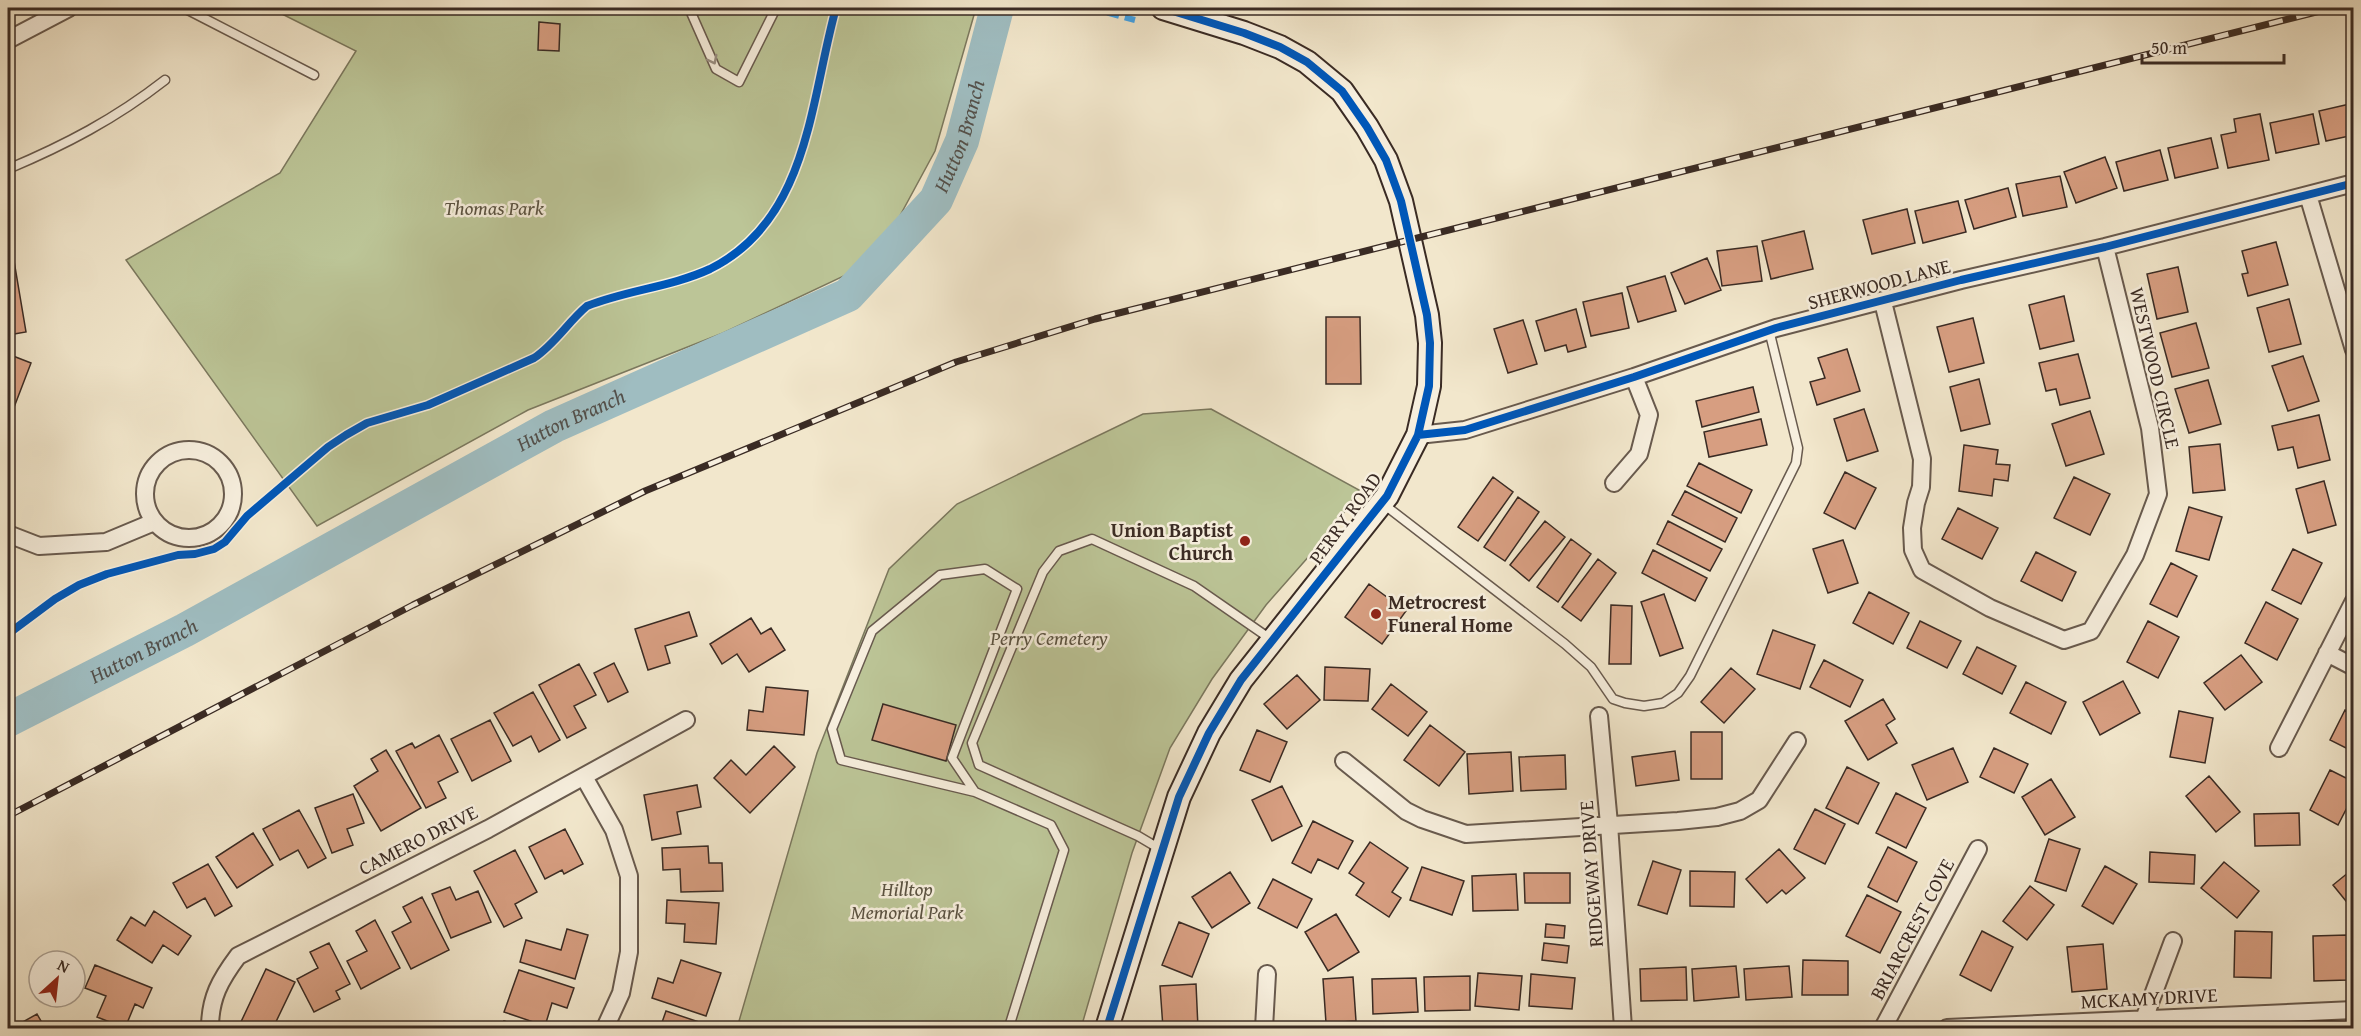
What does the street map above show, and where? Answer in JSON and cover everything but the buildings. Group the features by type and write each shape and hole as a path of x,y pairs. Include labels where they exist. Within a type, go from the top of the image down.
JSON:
{"street":[{"path":"8,40 69,8"},
{"name":"PERRY ROAD","path":"1107,1029 1179,797 1209,733 1241,680 1382,502 1418,435 1430,386 1430,343 1427,315 1401,201 1386,160 1367,127 1341,91 1307,62 1280,47 1244,33 1163,8"},
{"name":"SHERWOOD LANE","path":"1418,435 1464,430 1634,377 1770,330 1961,280 2105,247 2354,183"},
{"path":"2308,195 2354,350"},
{"name":"WESTWOOD CIRCLE","path":"1883,302 1922,459 1921,487 1912,528 1913,550 1922,570 1990,608 2064,640 2091,631 2135,555 2158,494 2150,428 2105,247"},
{"path":"1614,483 1639,454 1649,415 1634,377"},
{"path":"194,450 210,455 224,466 232,482 234,499 228,516 217,529 202,537 184,539 167,534 154,522 146,507 144,489 149,473 161,459 176,452 194,450"},
{"path":"8,534 39,546 106,542 154,522"},
{"path":"2279,748 2354,601"},
{"path":"2327,653 2354,668"},
{"name":"RIDGEWAY DRIVE","path":"1599,716 1623,1029"},
{"name":"CAMERO DRIVE","path":"210,1029 210,1011 220,979 238,956 488,829 686,720"},
{"path":"1344,761 1406,811 1466,834 1678,821 1717,817 1740,811 1759,800 1797,741"},
{"path":"584,777 614,830 629,876 629,952 621,993 606,1022 605,1029"},
{"name":"BRIARCREST COVE","path":"1883,1029 1978,849"},
{"path":"2144,1019 2173,941"},
{"path":"1264,1029 1268,974"},
{"name":"MCKAMY DRIVE","path":"1947,1029 2085,1025 2144,1019 2299,1020 2354,1010"}],"lane":[{"path":"184,8 314,75"},
{"path":"688,8 716,69 739,82 776,8"},
{"path":"8,169 62,146 103,123 135,103 165,80"},
{"path":"1382,502 1565,644 1591,667 1613,699 1644,706 1663,703 1678,693 1690,676 1796,463 1798,448 1770,330"},
{"path":"1162,850 1138,836 979,765 972,743 1042,572 1059,551 1092,539 1194,586 1273,640"},
{"path":"975,792 952,758 1017,589 986,569 940,575 872,631 832,729 841,760 975,792 1051,825 1064,850 1009,1027 1015,1029"}],"green space":[{"name":"Thomas Park","path":"270,8 976,8 935,151 896,223 846,275 723,333 528,410 317,526 126,260 280,173 356,51"},
{"name":"Perry Cemetery","path":"1211,409 1359,490 1333,529 1266,605 1212,679 1170,748 1132,853 1081,1028 737,1028 817,753 889,569 957,504 1143,414"}],"waterway":[{"name":"Hutton Branch","path":"8,720 185,630 554,426 848,295 936,200 962,141 997,8"}],"railway":[{"path":"8,816 413,605 645,491 956,362 1095,319 2332,8"}],"marked path":[{"path":"1090,8 1135,20"}],"cycle path":[{"path":"8,634 55,599 79,585 107,574 178,555 195,554 214,549 225,542 247,516 328,447 346,435 367,423 428,405 534,358 587,306 695,275 710,269 743,248 768,221 787,189 811,119 836,8"},
{"path":"1107,1028 1179,797 1209,733 1241,680 1387,496 1418,435 1429,386 1430,343 1427,315 1401,201 1386,160 1342,91 1307,62 1280,47 1244,33 1163,8"},
{"path":"1418,435 1465,430 1634,377 1776,328 2354,183"}],"place":[{"name":"Union Baptist Church","path":"1245,541"},
{"name":"Metrocrest Funeral Home","path":"1376,614"}],"park label":[{"name":"Hilltop Memorial Park","path":"907,900"}]}
